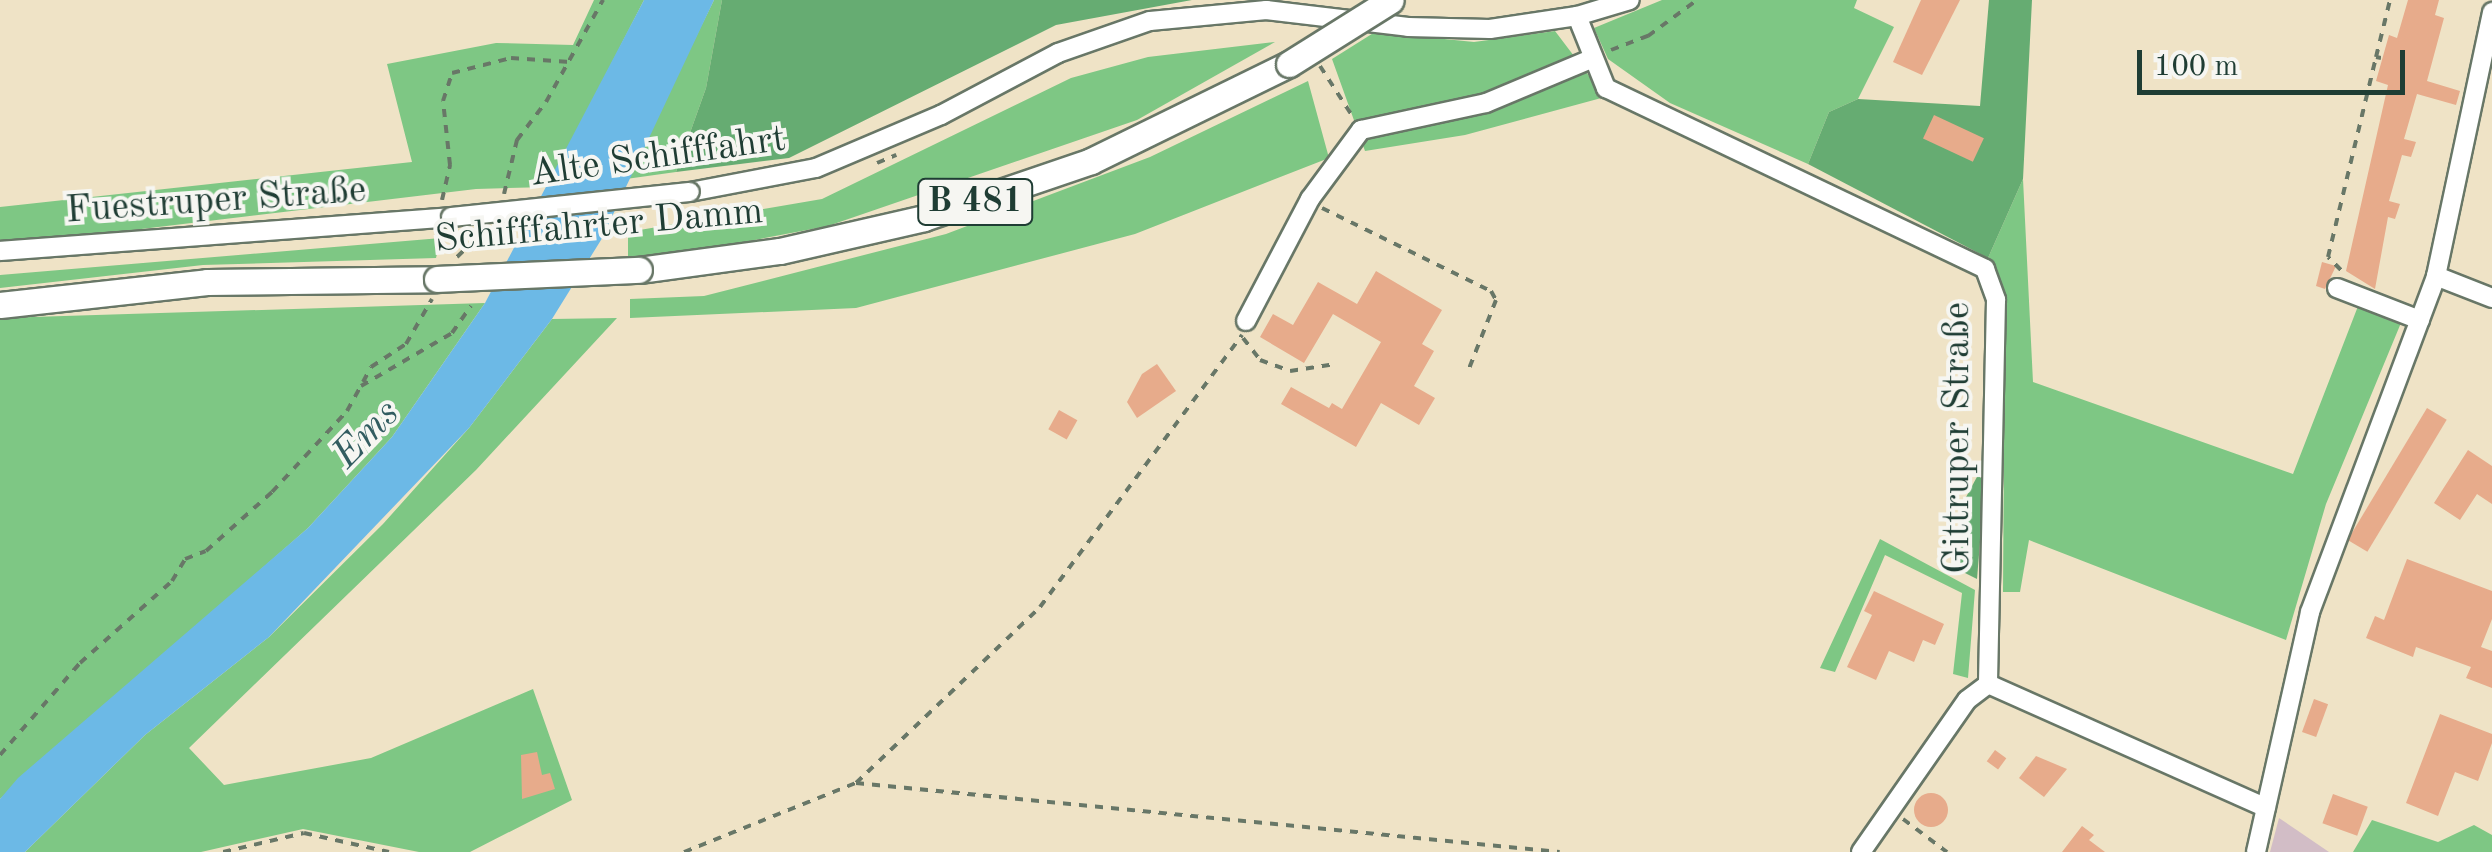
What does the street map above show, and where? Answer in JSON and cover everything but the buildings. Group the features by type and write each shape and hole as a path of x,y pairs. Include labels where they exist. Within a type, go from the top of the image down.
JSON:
{"highway":[{"name":"Schifffahrter Damm","path":"0,304 207,282 437,279 639,270 780,251 924,218 1090,161 1289,64 1391,0"}],"street":[{"name":"Alte Schifffahrt","path":"443,212 690,192 816,168 926,122 1058,53 1150,21 1229,10 1323,7 1448,30 1577,16 1630,0"},
{"path":"2256,852 2310,612 2436,276 2492,12"},
{"name":"Gittruper Straße","path":"1577,16 1590,60 1615,92 1986,269 1996,300 1988,684"},
{"path":"1244,328 1310,199 1362,130 1486,103 1590,60"},
{"name":"Fuestruper Straße","path":"0,251 443,212"},
{"path":"2436,276 2492,298"},
{"path":"2337,288 2420,320"},
{"path":"1862,852 1967,700 1988,684 2266,808"}],"path":[{"path":"1590,60 1648,36 1697,0"},
{"path":"2337,288 2341,268 2328,257 2390,0"},
{"path":"443,212 450,165 445,85 464,66 511,58 570,62"},
{"path":"1325,73 1362,130"},
{"path":"1310,199 1491,291 1496,300 1468,371"},
{"path":"0,755 80,663 172,581 186,560 206,551 272,492 331,431 361,386 452,333 472,306"},
{"path":"684,852 856,783 1040,607 1244,328 1260,360 1290,371 1335,364"},
{"path":"856,783 1560,852"},
{"path":"1890,810 1947,852"},
{"path":"223,852 304,832 389,852"}],"shaded area":[{"path":"2279,818 2329,852 2270,852"}],"green space":[{"path":"594,0 644,0 548,187 476,189 0,246 0,207 412,162 387,64 496,43 573,45"},
{"path":"714,0 722,0 706,88 676,172 626,179"},
{"path":"722,0 1192,0 1056,25 789,158 676,172 706,88"},
{"path":"1662,0 1857,0 1854,8 1894,27 1858,99 1829,112 1808,164 1670,103 1608,59 1594,28"},
{"path":"1989,0 2032,0 2023,179 1988,258 1808,164 1829,112 1858,99 1980,106"},
{"path":"1555,31 1605,97 1465,135 1365,151 1332,59 1375,32 1474,42"},
{"path":"1275,42 1137,120 828,226 628,264 628,232 822,199 1071,78 1148,57"},
{"path":"1308,81 1329,158 1135,234 856,308 630,318 630,299 704,296 946,234 1150,157"},
{"path":"2023,179 2033,382 2293,474 2360,301 2403,318 2326,504 2286,640 2029,540 2020,592 2003,592 2005,305 1988,258"},
{"path":"441,238 436,258 203,265 0,288 0,275"},
{"path":"485,303 392,437 308,528 0,799 0,318"},
{"path":"617,318 476,470 189,748 224,785 371,758 533,689 572,800 470,852 419,852 303,829 201,852 25,852 145,735 269,637 383,524 469,428 552,319"},
{"path":"1978,475 1985,482 1977,579 1959,570 1965,499"},
{"path":"1880,539 1975,590 1968,678 1953,674 1962,593 1885,555 1835,672 1820,668"},
{"path":"2372,820 2438,842 2474,825 2492,835 2492,852 2353,852"}],"water":[{"path":"644,0 714,0 601,240 552,319 469,428 269,637 145,735 25,852 0,852 0,799 18,778 308,528 392,437 485,303"}],"water label":[{"name":"Ems","path":"367,435"}]}
